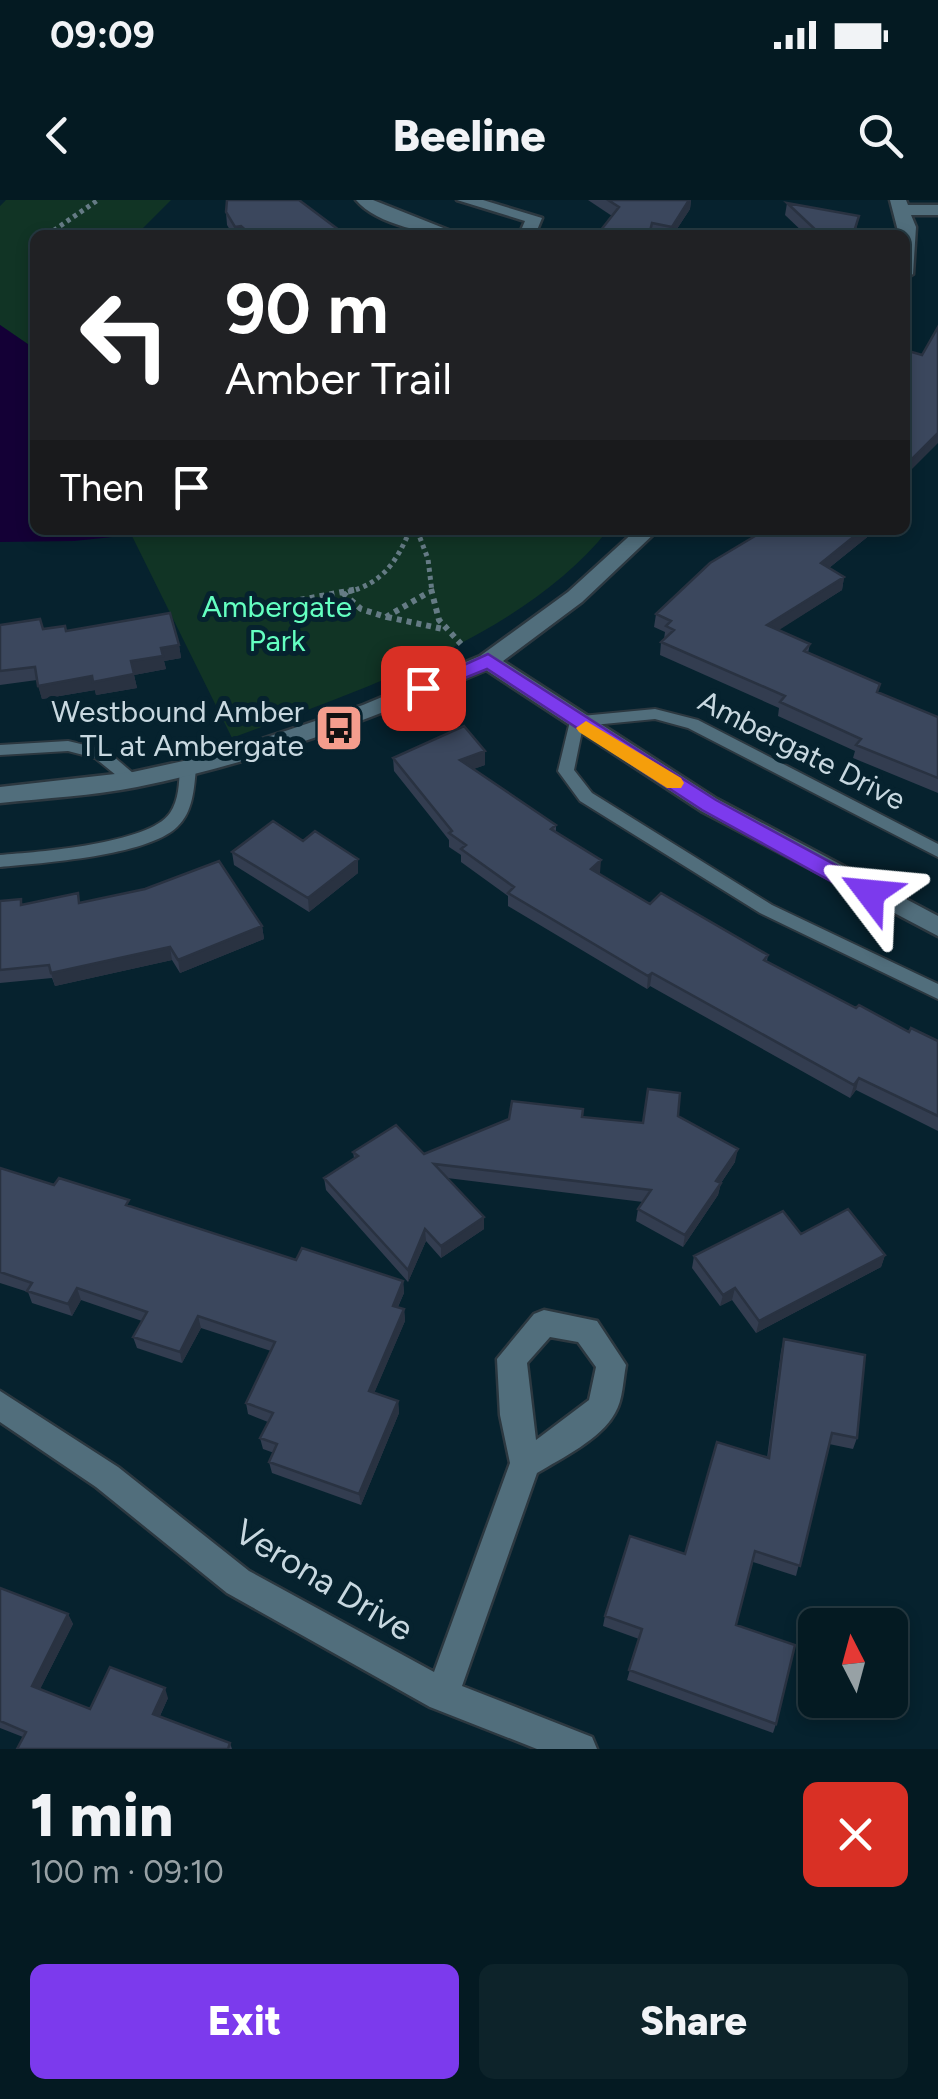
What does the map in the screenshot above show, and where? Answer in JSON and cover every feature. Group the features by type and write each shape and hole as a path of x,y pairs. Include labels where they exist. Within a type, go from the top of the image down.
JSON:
{"street":[{"path":"364,200 372,208 438,230"},
{"path":"465,200 534,218 529,230"},
{"path":"903,212 938,210"},
{"path":"903,212 938,226"},
{"path":"0,795 132,780 188,768 238,756 372,710 488,660 575,598 643,535"},
{"path":"488,660 709,805 938,927"},
{"name":"Verona Drive","path":"0,1405 108,1477 238,1582 442,1695 580,1749"},
{"path":"442,1695 525,1463"}],"lane":[{"name":"Ambergate Drive","path":"576,721 655,714 692,724 938,851"},
{"path":"576,721 566,771 586,797 766,908 938,992"},
{"path":"0,750 68,746 100,754 132,780"},
{"path":"0,862 62,856 167,828 184,806 188,768"}],"path":[{"path":"54,230 98,200"},
{"path":"300,600 374,583 394,569 411,535"},
{"path":"418,535 429,548 430,592 444,629"},
{"path":"343,592 360,608 444,629 488,660"},
{"path":"386,617 430,592"}],"green space":[{"path":"6,200 171,200 141,230 30,230 30,346 0,325 0,206"},
{"name":"Ambergate Park","path":"603,535 573,567 531,601 485,630 383,680 232,738 132,536"}],"shaded area":[{"path":"0,325 30,346 30,535 131,535 0,542"}],"building":[{"path":"227,200 299,200 339,230 245,230 235,227 226,212"},
{"path":"608,200 689,200 672,227 652,223 650,230 601,230 619,207"},
{"path":"787,203 859,216 855,230 816,230"},
{"path":"938,327 938,433 910,461 910,351 922,355"},
{"path":"757,535 856,535 821,563 844,577 767,625 810,644 804,651 880,684 877,692 938,717 938,778 856,745 861,739 780,702 785,696 661,642 674,630 666,626 671,621 656,614 710,563"},
{"path":"170,613 179,645 161,648 163,656 131,661 134,674 93,682 92,676 38,686 35,667 0,671 0,625 40,619 43,629 65,626 66,631"},
{"path":"464,726 485,751 460,760 556,825 551,829 601,860 591,869 650,904 661,893 768,955 764,960 856,1008 859,1005 909,1032 911,1028 938,1041 938,1116 859,1078 854,1085 652,973 648,976 508,893 514,887 461,849 466,845 449,833 452,831 393,758"},
{"path":"273,821 303,841 315,831 358,859 308,898 232,852"},
{"path":"219,861 262,926 178,960 170,947 51,973 49,965 0,970 0,901 21,899 21,905 78,893 79,903 145,889"},
{"path":"648,1089 680,1093 678,1116 738,1149 716,1181 721,1183 685,1235 638,1209 651,1190 434,1164 484,1217 441,1246 425,1229 408,1270 324,1178 358,1156 353,1152 396,1125 424,1154 509,1119 512,1101 583,1109 582,1117 643,1123"},
{"path":"0,1168 54,1185 59,1178 129,1200 126,1205 296,1260 302,1248 403,1281 393,1306 404,1309 369,1391 398,1401 359,1494 269,1462 277,1444 260,1438 273,1413 246,1403 275,1342 198,1316 180,1352 133,1337 147,1312 77,1288 68,1304 27,1291 32,1283 0,1272"},
{"path":"848,1209 885,1255 759,1321 735,1288 723,1295 694,1256 783,1211 801,1234"},
{"path":"784,1339 865,1355 857,1438 832,1433 800,1566 755,1551 736,1625 795,1645 776,1724 629,1670 642,1629 605,1616 630,1536 685,1554 717,1442 769,1458"},
{"path":"0,1588 68,1614 32,1686 90,1709 110,1667 165,1688 153,1714 230,1743 228,1749 17,1749 26,1732 0,1721"}],"slow traffic":[{"path":"586,728 674,783"}],"place":[{"name":"Westbound Amber TL at Ambergate","path":"339,728"}],"route":[{"path":"423,688 488,660 709,805 870,893"}]}
